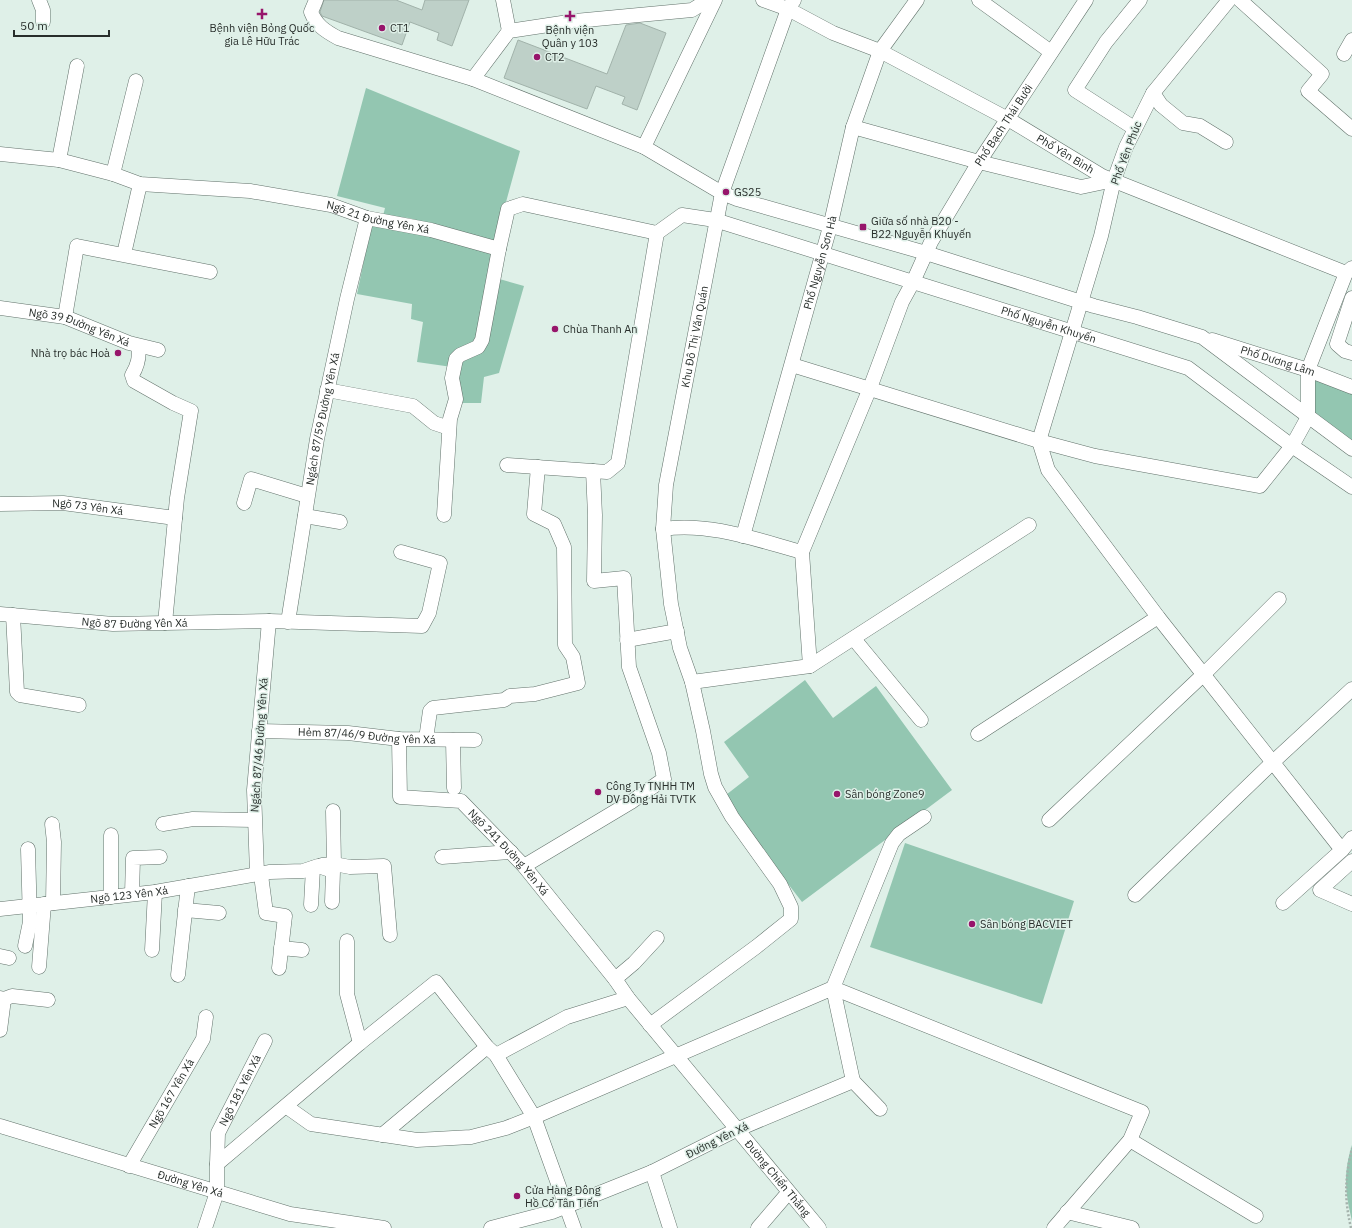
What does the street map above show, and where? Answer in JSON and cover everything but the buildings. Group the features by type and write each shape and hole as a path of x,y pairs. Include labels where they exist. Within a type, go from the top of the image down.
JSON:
{"street":[{"path":"39,0 43,10 43,22"},
{"path":"316,0 311,12 315,21 324,31 338,38 473,79 644,147 722,193 830,227 926,253 1202,337 1352,449"},
{"path":"503,0 509,31"},
{"path":"473,79 509,31 575,21 692,10 708,0"},
{"path":"644,147 715,0"},
{"name":"Phố Yên Bình","path":"763,0 791,5 833,33 880,51 1008,119 1102,176 1349,270"},
{"name":"Phố Nguyễn Sơn Hà","path":"743,536 830,227 854,127 880,51 917,0"},
{"path":"979,0 1051,52"},
{"name":"Phố Bạch Thái Bưởi","path":"802,552 870,388 902,302 926,253 979,162 1086,0"},
{"path":"1134,128 1075,90 1106,42 1140,0"},
{"name":"Phố Yên Phúc","path":"1039,441 1101,236 1114,180 1134,128 1152,93 1229,0"},
{"path":"1240,0 1322,74 1308,91 1352,129"},
{"name":"Khu Đô Thị Văn Quán","path":"650,1025 756,947 791,919 791,907 780,884 732,817 715,787 710,774 703,731 692,682 680,648 671,604 663,529 666,485 715,220 722,193 791,5"},
{"path":"1344,54 1352,40"},
{"path":"59,160 76,66"},
{"path":"113,174 136,81"},
{"path":"1152,93 1161,105 1183,124 1200,126 1226,142"},
{"path":"854,127 979,162 1081,187 1114,180"},
{"name":"Ngõ 21 Đường Yên Xá","path":"0,154 59,160 113,174 140,184 250,190 331,205 367,218 431,230 499,249"},
{"path":"124,254 140,184"},
{"path":"444,515 449,428 456,399 452,378 456,360 460,355 478,347 482,340 508,209 523,204 657,233"},
{"path":"507,465 607,472 618,463 657,233 682,215 715,220"},
{"name":"Ngách 87/59 Đường Yên Xá","path":"288,622 327,390 367,218"},
{"name":"Phố Nguyễn Khuyến","path":"715,220 822,255 1073,331 1188,368 1292,446 1352,487"},
{"path":"65,318 78,246 210,272"},
{"path":"792,365 1039,441 1095,456 1260,486 1292,446 1308,417 1308,370 1349,270"},
{"path":"1352,298 1337,344 1346,351 1352,353"},
{"name":"Ngõ 39 Đường Yên Xá","path":"0,308 65,318 138,346 158,350"},
{"name":"Phố Dương Lâm","path":"1202,337 1308,370 1352,387"},
{"path":"138,346 140,354 136,368 132,375 134,381 173,404 191,411 175,518 165,623"},
{"path":"327,390 413,406 434,423 449,428"},
{"path":"1039,441 1048,470 1158,617 1342,850"},
{"path":"426,739 430,711 433,708 504,700 510,696 535,694 578,683 573,657 565,645 564,546 554,524 534,514 538,467"},
{"path":"524,866 625,806 664,778 659,753 629,667 624,578 594,581 595,515 593,471"},
{"path":"244,503 251,479 308,496"},
{"name":"Ngõ 73 Yên Xá","path":"0,504 63,503 175,518"},
{"path":"305,516 340,522"},
{"path":"692,682 810,666 1029,525"},
{"path":"663,529 679,526 696,527 743,536 802,552 810,666"},
{"name":"Ngõ 87 Đường Yên Xá","path":"7,615 113,624 269,621 422,626 429,613 440,563 401,552"},
{"path":"1049,820 1204,674 1279,599"},
{"path":"7,615 18,692 20,695 79,705"},
{"path":"978,734 1158,617"},
{"name":"Ngách 87/46 Đường Yên Xá","path":"269,621 259,731 254,820 257,873 261,875 266,913 285,916 279,968"},
{"path":"627,640 677,631"},
{"path":"854,639 922,720"},
{"path":"1135,895 1273,762 1352,690"},
{"name":"Hẻm 87/46/9 Đường Yên Xá","path":"259,731 348,733 399,739 475,740"},
{"name":"Ngõ 241 Đường Yên Xá","path":"399,739 400,796 467,800 524,866 615,979 628,998 677,1056"},
{"path":"453,740 454,788"},
{"path":"333,811 334,864"},
{"path":"880,1109 853,1081 833,988 892,843 899,834 924,817"},
{"path":"164,824 193,819 254,820"},
{"path":"39,967 49,904 54,842 52,824"},
{"path":"111,835 111,897"},
{"path":"1283,903 1342,850 1352,838"},
{"path":"25,946 30,922 28,848"},
{"path":"442,857 511,852"},
{"path":"132,894 133,858 160,857"},
{"path":"1352,861 1320,890 1352,904"},
{"path":"315,867 334,864 350,866 384,866 390,935"},
{"path":"315,867 333,871 332,902"},
{"path":"311,905 315,867"},
{"name":"Ngõ 123 Yên Xá","path":"0,909 155,892 257,873 303,871 315,867"},
{"path":"178,975 188,886"},
{"path":"152,950 155,892"},
{"path":"185,910 219,913"},
{"path":"615,979 634,963 657,938"},
{"path":"347,941 347,994 360,1043"},
{"path":"281,948 302,950"},
{"path":"217,1164 287,1107 360,1043 436,982 492,1051 534,1117 574,1228"},
{"path":"287,1107 311,1124 417,1140 471,1137 506,1128 534,1117 833,988 1142,1112 1130,1140 1054,1228"},
{"path":"0,1030 2,998 12,996 48,1000"},
{"path":"382,1135 492,1051 567,1017 628,998"},
{"name":"Ngõ 167 Yên Xá","path":"129,1166 203,1039 206,1018"},
{"name":"Ngõ 181 Yên Xá","path":"205,1228 216,1192 218,1133 265,1041"},
{"name":"Đường Chiến Thắng","path":"677,1056 788,1193 819,1228"},
{"name":"Đường Yên Xá","path":"491,1228 552,1212 652,1172 736,1130 853,1081"},
{"name":"Đường Yên Xá","path":"0,1126 290,1214 384,1228"},
{"path":"1130,1140 1256,1216"},
{"path":"652,1172 670,1228"},
{"path":"758,1228 788,1193"},
{"path":"1067,1212 1132,1228"}],"path":[{"path":"1351,1228 1346,1206 1345,1193 1346,1173 1352,1148"}],"green space":[{"path":"366,88 520,151 495,242 409,218 383,216 385,208 337,196"},
{"path":"372,222 495,253 496,278 524,286 499,373 484,377 481,403 457,403 452,367 417,362 423,322 411,319 412,304 357,294"},
{"path":"1310,373 1352,388 1352,446 1310,416"},
{"name":"Sân bóng Zone9","path":"805,680 833,718 876,686 952,790 802,902 722,798 749,777 724,742"},
{"name":"Sân bóng BACVIET","path":"905,843 1074,901 1042,1004 870,947"},
{"path":"1352,1145 1352,1221 1348,1201 1346,1174"}],"place":[{"name":"Bệnh viện Bỏng Quốc gia Lê Hữu Trác","path":"262,14"},
{"name":"Bệnh viện Quân y 103","path":"570,16"},
{"name":"CT1","path":"382,28"},
{"name":"CT2","path":"537,57"},
{"name":"GS25","path":"726,192"},
{"name":"Giữa số nhà B20 - B22 Nguyễn Khuyến","path":"863,227"},
{"name":"Chùa Thanh An","path":"555,329"},
{"name":"Nhà trọ bác Hoà","path":"118,353"},
{"name":"Công Ty TNHH TM DV Đông Hải TVTK","path":"598,792"},
{"name":"Sân bóng Zone9","path":"837,794"},
{"name":"Sân bóng BACVIET","path":"972,924"},
{"name":"Cửa Hàng Đông Hồ Cổ Tân Tiến","path":"517,1196"}]}
